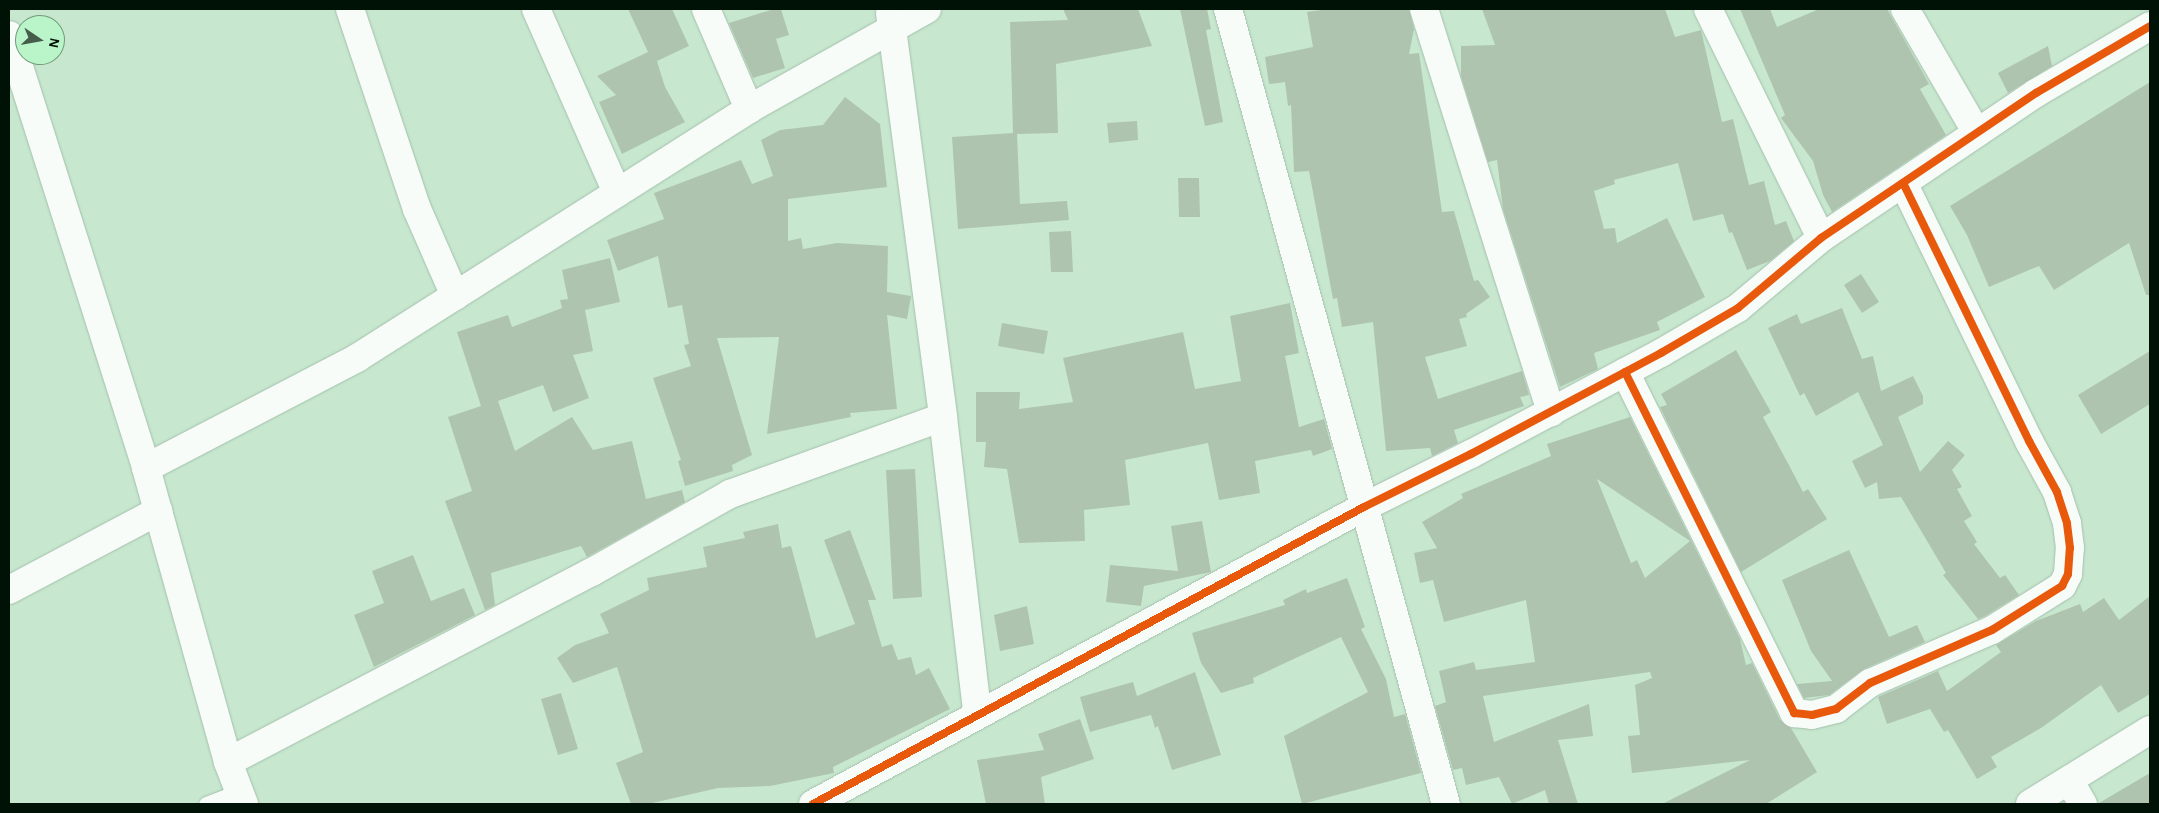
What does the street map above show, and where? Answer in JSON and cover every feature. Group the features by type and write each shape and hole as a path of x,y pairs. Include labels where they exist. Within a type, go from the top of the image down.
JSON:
{"street":[{"path":"350,9 417,209 455,296"},
{"path":"536,9 617,193"},
{"path":"706,9 749,109"},
{"path":"146,468 357,358 891,18 927,9"},
{"path":"1228,9 1446,804"},
{"path":"1424,9 1551,412"},
{"path":"1708,9 1821,238"},
{"path":"1905,9 1977,133"},
{"path":"891,18 943,418 977,713"},
{"path":"813,804 977,713 1364,507 1551,412 1738,308 1821,238 2036,94 2150,26"},
{"path":"9,35 146,468 228,762 242,798"},
{"path":"1625,372 1794,713 1812,715 1836,709 1870,682 1992,630 2062,586 2068,574 2070,548 2067,523 2057,492 2028,441 1903,183"},
{"path":"228,762 583,577 730,494 943,418"},
{"path":"9,590 158,511"},
{"path":"2030,804 2150,730"},
{"path":"2069,780 2083,804"}],"lane":[{"path":"206,804 242,798"}],"building":[{"path":"628,9 672,9 689,46 657,61 665,87 685,122 622,154 599,102 616,95 597,76 648,52"},
{"path":"774,9 781,9 789,35 776,39 785,68 753,78 729,23"},
{"path":"1063,9 1138,9 1152,46 1056,64 1058,133 1017,134 1020,204 1067,201 1069,220 958,229 952,137 1013,133 1010,22 1068,20"},
{"path":"1180,9 1207,9 1211,29 1206,30 1223,122 1205,126"},
{"path":"1328,9 1409,9 1414,29 1409,54 1419,53 1442,212 1454,211 1474,281 1478,280 1490,297 1466,314 1467,317 1459,319 1467,346 1425,357 1438,399 1522,371 1529,395 1520,397 1524,406 1454,430 1458,443 1432,456 1430,448 1386,451 1373,322 1342,327 1337,298 1333,299 1309,171 1294,172 1291,105 1288,106 1285,82 1269,84 1265,57 1313,47 1307,12"},
{"path":"1482,9 1665,9 1675,37 1701,30 1722,122 1733,119 1749,185 1764,181 1775,225 1786,221 1794,241 1770,261 1747,270 1732,232 1729,233 1723,214 1693,221 1678,163 1614,180 1615,184 1594,191 1604,229 1615,228 1617,243 1667,218 1705,297 1657,322 1660,330 1594,353 1598,369 1560,387 1503,209 1497,160 1488,162 1461,76 1461,46 1495,45"},
{"path":"1740,9 1770,9 1777,27 1819,9 1887,9 1929,84 1920,89 1946,135 1832,212 1823,195 1813,161 1781,118 1785,115"},
{"path":"2048,46 2052,66 2008,93 1998,73"},
{"path":"2150,82 2150,295 2146,295 2129,243 2054,290 2039,266 1989,287 1967,235 1950,206"},
{"path":"845,97 880,124 887,187 788,199 788,241 801,238 803,249 837,243 888,246 887,292 911,296 907,319 887,315 897,409 850,413 851,417 767,434 779,337 717,338 752,455 732,465 733,471 685,486 678,461 681,460 653,378 691,366 684,345 689,344 682,305 668,308 658,256 618,271 607,240 664,219 654,193 741,160 752,184 773,176 761,140 780,130 823,125"},
{"path":"1137,121 1138,140 1109,143 1107,123"},
{"path":"1178,178 1199,178 1200,217 1179,217"},
{"path":"1071,231 1073,272 1051,272 1049,232"},
{"path":"610,258 620,302 585,310 593,351 573,355 589,398 553,412 543,385 498,401 515,451 572,417 593,450 632,441 646,499 682,490 685,502 587,557 581,546 491,573 495,605 485,610 445,501 472,491 448,417 481,406 457,332 508,315 512,327 562,308 560,300 568,299 562,270"},
{"path":"1861,274 1879,302 1862,313 1844,285"},
{"path":"1290,303 1299,353 1285,356 1299,427 1324,419 1332,449 1313,456 1311,450 1255,461 1260,493 1219,500 1208,443 1125,460 1130,505 1084,510 1085,541 1019,543 1007,469 984,467 986,442 976,442 976,392 1020,392 1019,409 1073,402 1063,358 1183,332 1195,389 1241,381 1230,316"},
{"path":"1842,308 1862,359 1873,356 1881,391 1913,376 1923,396 1923,404 1898,417 1920,472 1948,441 1965,455 1952,470 1962,487 1957,489 1972,516 1964,521 1977,542 1974,544 2000,578 2005,575 2019,595 1985,616 1978,619 1943,575 1946,573 1901,497 1879,499 1877,482 1865,488 1852,461 1883,445 1858,392 1816,416 1804,393 1800,396 1768,328 1797,314 1801,324"},
{"path":"1002,323 1048,331 1044,354 998,346"},
{"path":"1736,350 1771,412 1763,417 1803,492 1808,489 1827,519 1741,572 1660,407 1667,405 1661,394"},
{"path":"2150,351 2150,404 2101,434 2078,395"},
{"path":"1630,417 1740,639 1746,665 1752,663 1780,720 1791,728 1817,772 1766,804 1662,804 1750,760 1632,773 1628,736 1640,735 1635,685 1652,678 1650,672 1483,696 1494,742 1589,704 1593,736 1558,740 1578,804 1549,804 1545,790 1512,804 1499,777 1466,785 1462,768 1453,770 1435,706 1446,702 1439,671 1474,662 1476,670 1535,662 1526,600 1444,622 1433,580 1420,583 1414,553 1437,548 1422,522 1463,498 1461,494 1551,456 1547,444","holes":["1597,479 1690,541 1645,578 1637,560 1631,563"]},
{"path":"915,469 922,597 893,599 886,470"},
{"path":"1202,521 1211,572 1144,586 1141,606 1106,602 1110,565 1178,571 1171,526"},
{"path":"778,524 782,548 791,546 816,638 855,624 824,540 850,530 876,600 868,600 882,647 892,644 898,660 911,657 916,675 929,668 950,709 833,767 834,773 770,786 718,788 648,804 631,804 616,763 643,752 617,667 573,683 557,658 575,645 609,633 600,614 649,590 647,578 707,567 703,547 745,538 743,532"},
{"path":"1849,550 1889,637 1917,625 1925,642 1864,669 1829,695 1804,698 1797,684 1832,681 1811,651 1782,580"},
{"path":"413,555 431,601 464,588 475,615 374,667 354,615 384,603 372,571"},
{"path":"1347,578 1365,627 1361,629 1386,679 1394,717 1405,714 1421,773 1302,804 1284,736 1368,692 1341,637 1253,678 1254,683 1221,693 1201,663 1192,633 1285,605 1283,600 1306,589 1307,593"},
{"path":"2150,596 2150,694 2118,713 2101,685 2041,728 1991,757 1997,767 1977,779 1948,730 1944,732 1930,709 1887,724 1878,697 1938,671 1947,691 2001,652 1996,645 2036,621 2080,604 2083,612 2104,598 2119,620"},
{"path":"1027,606 1034,644 1000,651 994,615"},
{"path":"1195,672 1221,755 1172,770 1158,726 1155,728 1151,715 1090,732 1080,697 1133,682 1137,696"},
{"path":"561,693 578,749 558,755 541,699"},
{"path":"1080,719 1094,759 1041,777 1045,804 986,804 977,760 1044,750 1038,734"},
{"path":"2150,773 2150,804 2099,804 2099,803"}],"cycle path":[{"path":"813,804 1364,507 1471,454 1661,353 1738,308 1821,238 2036,93 2150,26"},
{"path":"1625,372 1794,713 1812,715 1836,709 1870,683 1992,630 2062,586 2068,574 2070,548 2067,523 2057,492 2029,441 1903,183"}]}
